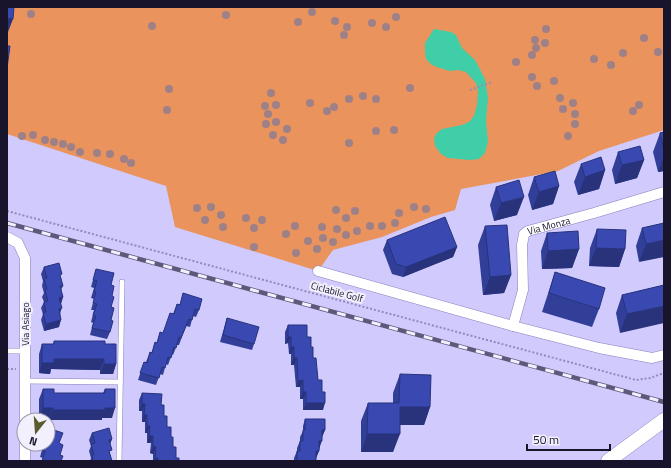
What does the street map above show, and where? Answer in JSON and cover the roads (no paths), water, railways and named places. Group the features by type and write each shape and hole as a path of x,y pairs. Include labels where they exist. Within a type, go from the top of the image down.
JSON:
{"main road":[{"path":"608,461 664,420"}],"street":[{"name":"Via Monza","path":"513,326 523,290 522,245 524,234 528,231 664,192"},
{"name":"Via Asiago","path":"7,237 18,243 25,258 25,412"},
{"path":"318,271 513,326 599,348 652,358 664,355"}],"lane":[{"path":"119,461 122,282"},
{"path":"7,350 25,351"},
{"path":"25,381 120,382"}],"railway":[{"path":"7,223 664,402"}]}
